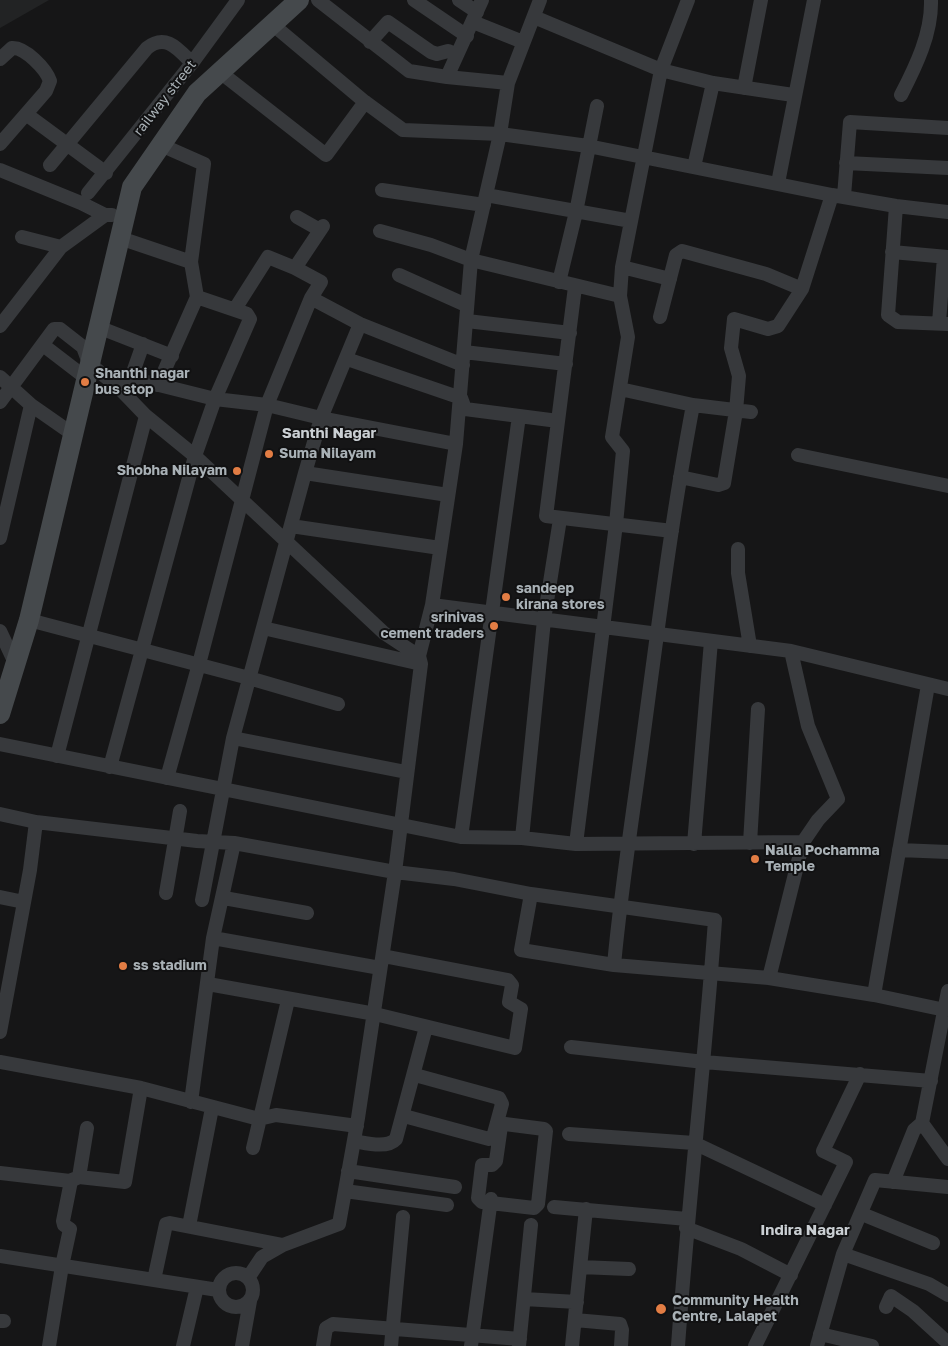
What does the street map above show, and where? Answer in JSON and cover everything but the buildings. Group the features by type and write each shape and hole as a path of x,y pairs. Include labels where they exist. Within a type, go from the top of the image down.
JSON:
{"main road":[{"path":"0,714 4,685 15,663 29,620 132,187 197,93 299,0"}],"street":[{"path":"318,0 409,71 508,84"},
{"path":"414,0 466,36"},
{"path":"459,0 523,42"},
{"path":"248,1278 262,1257 283,1245 339,1224 382,962 395,872 420,660 432,605 456,444 471,260 500,134 508,84 540,0"},
{"path":"576,844 616,524 623,452 612,437 628,337 620,296 622,268 661,70 688,0"},
{"path":"744,88 761,0"},
{"path":"778,183 793,95 814,0"},
{"path":"901,95 922,46 929,24 931,0"},
{"name":"railway street","path":"88,193 106,173 192,63 234,1"},
{"path":"447,77 477,12"},
{"path":"534,17 661,70 744,88 793,95"},
{"path":"370,42 388,22 431,52 437,54 448,51 457,55"},
{"path":"272,24 365,102 402,130 500,134 588,146 838,196 896,206 948,212"},
{"path":"50,165 152,44 168,42 174,45 192,63"},
{"path":"0,58 12,48 21,50 49,78 49,86 46,91 0,144"},
{"path":"220,72 326,155 365,102"},
{"path":"694,167 713,82"},
{"path":"559,282 576,212 597,106"},
{"path":"26,114 106,173"},
{"path":"680,476 718,485 724,483 736,411 739,370 730,348 734,319 768,329 775,329 802,289 838,196 846,162 850,122 948,128"},
{"path":"158,385 197,297 191,262 204,164 161,145"},
{"path":"846,162 892,163 948,168"},
{"path":"0,170 81,203 105,215 125,216"},
{"path":"382,190 485,200 631,221"},
{"path":"892,252 946,257 943,324 898,322 888,315 892,252 896,206"},
{"path":"0,326 61,247 105,215"},
{"path":"295,268 321,228 297,217"},
{"path":"380,231 431,245 471,260 575,287 620,296"},
{"path":"22,238 61,247"},
{"path":"120,238 191,262"},
{"path":"660,317 676,255 682,251 766,274 802,289"},
{"path":"167,778 243,502 267,405 311,298 321,282 295,268 268,257 236,309"},
{"path":"622,268 670,280"},
{"path":"399,275 466,305"},
{"path":"575,287 546,516 672,532"},
{"path":"110,767 196,456 215,399 250,320 247,314 236,309 197,297"},
{"path":"311,298 360,324 464,358 566,364"},
{"path":"467,320 570,333"},
{"path":"202,900 215,842 222,789 233,738 305,473 321,418 347,360 360,324"},
{"path":"98,327 172,356"},
{"path":"0,402 54,329 59,328 82,347 88,370"},
{"path":"120,389 131,378 143,344"},
{"path":"43,345 120,389 146,416 196,456 243,502 288,541 384,633 420,660"},
{"path":"347,360 461,398 466,409 558,421"},
{"path":"0,377 32,405 74,435"},
{"path":"131,378 215,399 267,405 321,418 456,444"},
{"path":"620,389 693,405 751,412"},
{"path":"0,538 32,405"},
{"path":"614,965 619,907 657,635 680,476 693,405"},
{"path":"57,756 90,637 146,416"},
{"path":"461,837 518,416"},
{"path":"798,455 948,486"},
{"path":"305,473 448,495"},
{"path":"522,838 544,620 560,519"},
{"path":"291,526 440,548"},
{"path":"738,549 738,573 750,646"},
{"path":"432,605 791,651 948,689"},
{"path":"29,620 199,664 338,704"},
{"path":"264,628 420,660"},
{"path":"0,631 15,663"},
{"path":"694,844 711,641"},
{"path":"769,978 803,842 818,820 838,799 808,726 791,651"},
{"path":"874,994 928,685"},
{"path":"750,844 758,710"},
{"path":"233,738 406,772"},
{"path":"0,744 461,837 522,838 576,844 750,844 803,842"},
{"path":"166,893 180,811"},
{"path":"0,814 36,822 176,839 234,843 395,872 454,879 531,894 715,920 704,1062 687,1223 678,1346"},
{"path":"0,1032 4,995 24,902 36,822"},
{"path":"191,1102 214,938 224,898 234,843"},
{"path":"899,850 948,852"},
{"path":"531,894 521,950 614,965 769,978 874,994 945,1010"},
{"path":"0,897 24,902"},
{"path":"224,898 307,912"},
{"path":"208,984 288,1000 374,1014 515,1048 521,1009 509,1002 512,985 508,980 214,938"},
{"path":"893,1182 914,1130 922,1123 948,991"},
{"path":"253,1148 288,1000"},
{"path":"354,1141 393,1143 396,1139 415,1075 426,1027"},
{"path":"571,1048 704,1062 931,1081"},
{"path":"0,1062 141,1088 259,1119 276,1115 356,1126"},
{"path":"755,1346 846,1162 823,1151 860,1074"},
{"path":"404,1116 488,1139 493,1137 498,1121 502,1104 498,1098 415,1075"},
{"path":"0,1173 125,1182 141,1088"},
{"path":"190,1226 212,1108"},
{"path":"922,1123 948,1159"},
{"path":"502,1125 544,1129 546,1132 536,1207 491,1201 482,1202 478,1198 482,1168 483,1164 492,1165 496,1161 502,1125"},
{"path":"49,1346 70,1229 64,1225 63,1221 87,1128"},
{"path":"569,1134 694,1143 825,1205"},
{"path":"348,1171 456,1187"},
{"path":"872,1346 818,1340 843,1254 862,1214 875,1180 948,1187"},
{"path":"345,1191 447,1205"},
{"path":"472,1340 491,1201"},
{"path":"554,1207 586,1209 687,1223 791,1275"},
{"path":"572,1346 586,1209"},
{"path":"862,1214 933,1243"},
{"path":"391,1346 403,1217"},
{"path":"154,1280 166,1224 190,1226 283,1245"},
{"path":"323,1346 326,1328 331,1324 393,1328 472,1340 519,1343 531,1225"},
{"path":"843,1254 929,1284 948,1295"},
{"path":"0,1256 218,1290"},
{"path":"580,1267 629,1269"},
{"path":"242,1346 253,1287 248,1278 238,1273 226,1275 222,1279 218,1290 221,1300 230,1307 241,1307 250,1301"},
{"path":"183,1346 197,1287"},
{"path":"886,1307 891,1296 914,1311 948,1343"},
{"path":"524,1299 577,1302"},
{"path":"575,1320 620,1324 622,1330 621,1346"}],"shaded area":[{"path":"0,0 49,0 0,28"}],"place":[{"name":"Shanthi nagar bus stop","path":"85,382"},
{"name":"Suma Nilayam","path":"269,454"},
{"name":"Shobha Nilayam","path":"237,471"},
{"name":"sandeep kirana stores","path":"506,597"},
{"name":"srinivas cement traders","path":"494,626"},
{"name":"Nalla Pochamma Temple","path":"755,859"},
{"name":"ss stadium","path":"123,966"},
{"name":"Community Health Centre, Lalapet","path":"661,1309"}],"district":[{"name":"Santhi Nagar","path":"329,433"},
{"name":"Indira Nagar","path":"805,1230"}]}
